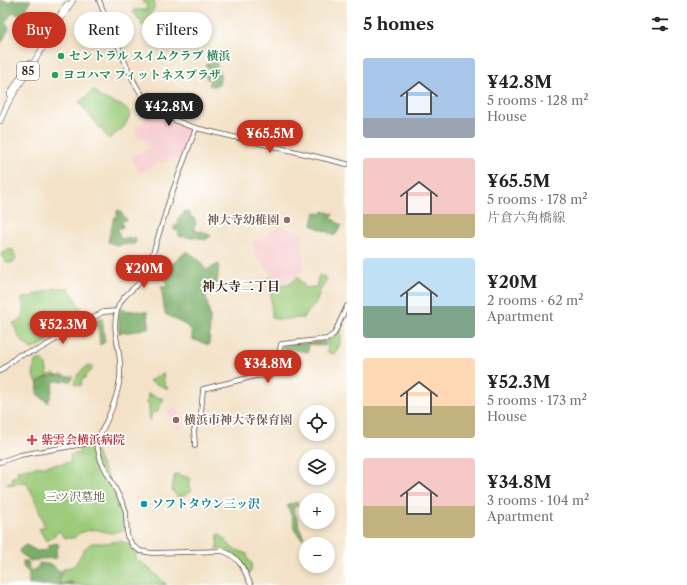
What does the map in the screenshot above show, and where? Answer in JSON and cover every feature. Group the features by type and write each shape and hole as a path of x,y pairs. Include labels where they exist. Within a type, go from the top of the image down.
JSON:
{"main road":[{"name":"85","path":"0,115 6,101 21,76 70,0"},
{"name":"85","path":"0,121 8,103 73,0"}],"street":[{"path":"98,0 131,77 140,94 152,106 171,119 196,128 347,164"},
{"path":"196,128 169,201 148,273 145,278 125,296 117,311 115,337 120,362 121,377 111,409 96,442 101,462 126,512 127,536 133,546 140,551 152,553 223,551 230,554 240,562 251,585"},
{"path":"195,446 194,430 201,413 203,388 256,376 272,375 276,368 280,344 327,339 334,334 347,306"},
{"path":"0,371 19,355 38,350 103,312 117,311"},
{"path":"0,462 20,455 96,442"}],"shaded area":[{"path":"152,111 167,121 192,130 182,158 158,163 140,173 131,156 150,147 142,137 134,132"},
{"path":"280,226 303,235 303,270 286,283 278,281 257,258 252,242 263,237 264,238 267,234"},
{"name":"横浜市神大寺保育園","path":"178,407 182,427 177,429 168,415 168,409"}],"green space":[{"path":"0,0 9,2 11,0 31,0 24,12 12,12 5,22 9,29 0,45"},
{"path":"144,0 155,1 152,12 142,12 142,21 133,12 134,10 147,10 146,3 143,3"},
{"path":"216,62 221,78 219,79 220,83 214,86 209,85 210,80 207,79 205,74 210,71 206,65"},
{"path":"94,90 100,97 121,105 131,113 124,127 109,139 79,102"},
{"path":"119,210 127,220 122,221 123,227 117,229 121,239 136,238 136,242 134,244 121,244 120,246 108,242 114,217 117,218 117,211"},
{"path":"185,211 190,214 191,218 194,218 196,223 193,229 200,232 202,231 211,236 205,240 179,236 179,231 174,230 174,226 178,226 177,219 184,214"},
{"path":"323,211 333,214 331,218 342,226 334,236 329,232 312,225 315,212 322,214"},
{"path":"9,249 13,250 16,260 11,263 6,262 1,254"},
{"path":"187,251 198,259 206,270 219,264 217,286 205,292 210,317 209,345 192,339 192,331 187,326 165,314 161,286 167,287 167,281 164,279 172,264"},
{"path":"319,275 327,278 316,303 303,318 281,320 272,318 270,277 281,285 287,285 298,276 300,282 302,282 305,288 316,287"},
{"path":"54,288 69,288 86,318 38,347 31,349 20,339 13,323 22,320 22,298"},
{"path":"121,306 124,310 147,312 150,327 136,331 119,333"},
{"path":"102,317 105,342 100,345 98,326 96,326 94,321"},
{"path":"339,328 341,328 341,335 338,349 334,354 327,352 328,340 336,334"},
{"path":"326,341 325,346 309,344 308,352 282,348 282,346"},
{"path":"42,359 46,365 48,375 55,374 56,380 46,382 49,403 37,394 38,384 33,376 35,361"},
{"path":"88,366 91,366 92,370 84,379 82,379 81,386 74,384 79,374"},
{"path":"163,373 164,383 168,389 149,381"},
{"path":"62,375 68,377 73,376 71,381 54,381 50,399 47,401 38,394 38,382 47,377"},
{"path":"148,394 164,399 157,413 152,412 150,421 149,404 147,404"},
{"name":"三ツ沢墓地","path":"94,444 98,458 122,506 124,530 111,533 94,529 79,533 74,538 65,538 59,531 46,541 39,529 45,527 34,497 26,482 8,485 7,483 13,482 12,477 18,476 17,470 71,462 70,455 80,453 78,447"},
{"path":"175,474 190,478 188,485 192,491 178,498 172,490"},
{"path":"297,502 298,506 293,508 299,524 299,529 304,537 300,537 295,531 293,520 287,505"},
{"path":"218,534 223,537 232,548 247,554 248,560 252,563 251,572 248,574 240,559 232,553 223,549 217,549"},
{"path":"120,541 129,544 136,551 136,559 167,585 73,585 72,582 60,585 59,579 62,574 62,570 75,565 85,548 92,543"},
{"path":"57,543 59,545 56,552 57,558 30,561 19,552 20,549 26,545 37,551 48,550 48,545"},
{"path":"23,561 29,563 28,566 31,571 39,567 39,563 53,565 56,569 61,571 59,579 60,585 29,585 29,573 23,567"},
{"path":"71,582 72,585 60,585"}],"place":[{"name":"セントラル スイムクラブ 横浜","path":"61,56"},
{"name":"ヨコハマ フィットネスプラザ","path":"55,75"},
{"name":"神大寺幼稚園","path":"287,220"},
{"name":"横浜市神大寺保育園","path":"176,420"},
{"name":"紫雲会横浜病院","path":"32,440"},
{"name":"ソフトタウン三ッ沢","path":"144,504"}],"district":[{"name":"神大寺二丁目","path":"241,286"}]}
